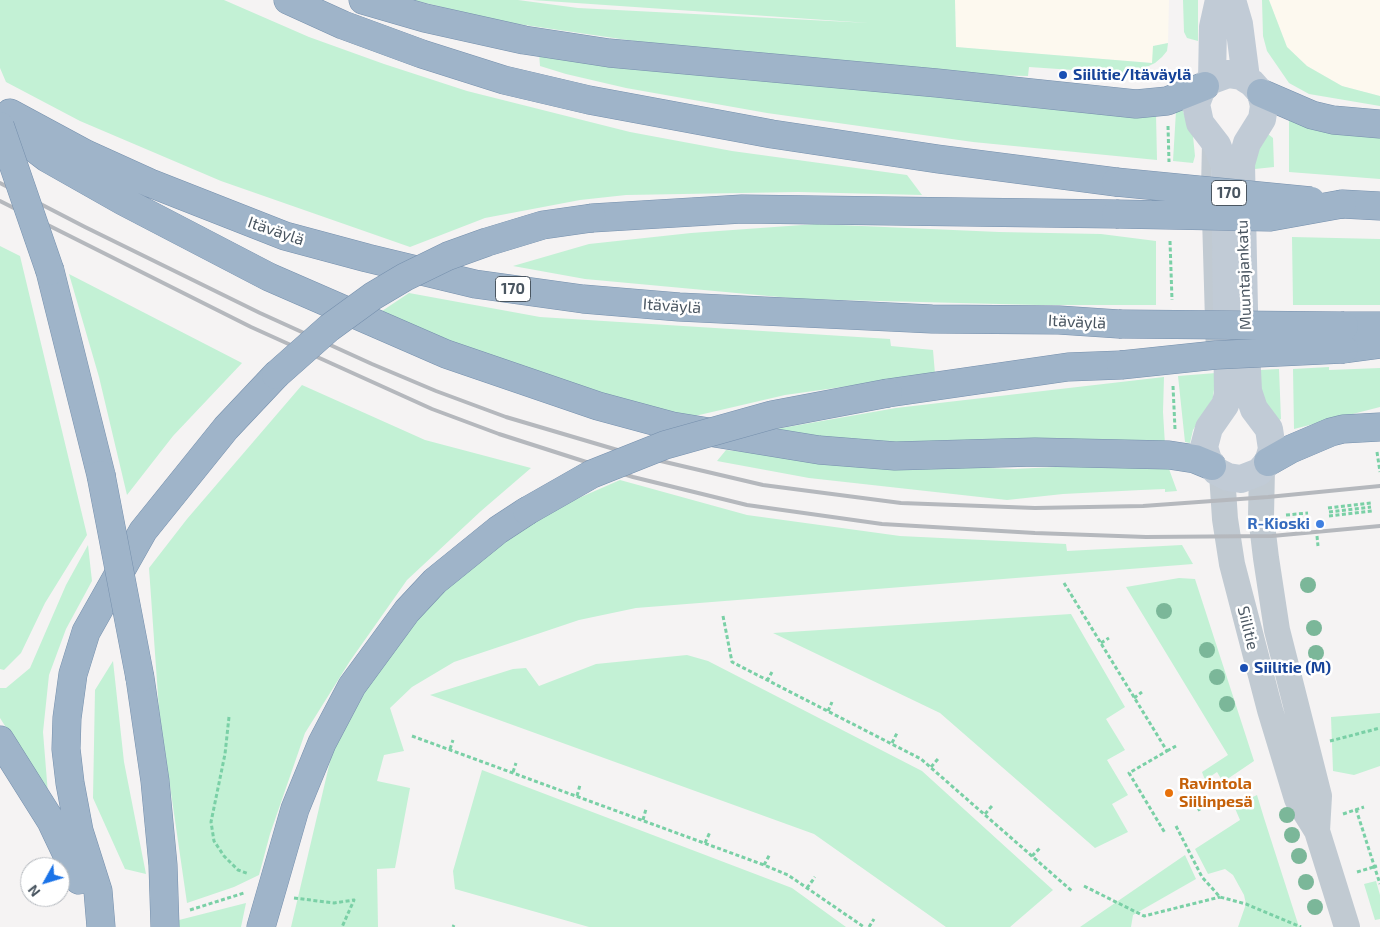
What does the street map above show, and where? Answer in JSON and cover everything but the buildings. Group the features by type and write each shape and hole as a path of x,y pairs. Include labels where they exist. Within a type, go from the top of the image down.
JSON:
{"highway":[{"name":"170","path":"288,0 343,25 422,54 504,80 675,118 938,159 1116,182 1380,206"},
{"path":"363,0 425,18 524,40 609,53 937,83 1136,104 1167,102 1208,83"},
{"path":"1253,86 1312,115 1333,120 1380,124"},
{"name":"Itäväylä","path":"0,107 86,154 150,183 285,236 476,284 583,299 679,307 932,319 1059,320 1344,338 1380,326"},
{"path":"0,122 47,158 123,201 270,277 350,314 446,354 598,406 672,426 819,450 896,456 1035,452 1169,455 1195,459 1217,470"},
{"path":"0,126 50,271 101,475 140,678 155,781 163,865 175,919"},
{"path":"100,927 98,891 79,831 66,749 67,718 73,674 86,632 108,589 155,516 226,428 276,375 329,328 373,296 404,277 448,256 487,242 542,225 592,218 742,209 1270,218 1342,204"},
{"path":"261,927 295,809 322,743 352,686 401,618 435,581 498,530 592,474 665,445 772,415 888,393 1068,367 1121,365 1344,338 1380,344"},
{"path":"1265,466 1291,449 1331,432 1343,429 1378,440"},
{"path":"0,740 51,821 100,927"}],"main road":[{"path":"1208,83 1214,52 1213,27 1219,0"},
{"path":"1232,0 1240,24 1253,86"},
{"path":"1208,83 1228,74 1253,86"},
{"name":"Muuntajankatu","path":"1208,83 1198,97 1196,110 1200,123 1221,152 1225,166 1228,385 1225,405 1209,428 1205,441 1206,454 1217,470"},
{"name":"Muuntajankatu","path":"1253,86 1264,113 1243,152 1241,164 1248,391 1254,409 1271,436 1272,449 1265,466"},
{"path":"1217,470 1241,479 1254,475 1265,466"}],"street":[{"name":"Siilitie","path":"1265,466 1261,516 1266,558 1279,639 1319,796 1317,831"},
{"name":"Siilitie","path":"1217,470 1232,564 1267,700 1297,799 1317,831 1347,927"}],"path":[{"path":"1168,124 1169,163"},
{"path":"1170,232 1172,309"},
{"path":"1173,378 1176,435"},
{"path":"1378,440 1380,472"},
{"path":"1328,512 1371,507"},
{"path":"1282,516 1308,514"},
{"path":"1317,536 1318,546"},
{"path":"1064,582 1166,751"},
{"path":"723,616 732,662 922,759 1073,892"},
{"path":"1101,644 1109,638"},
{"path":"768,681 772,672"},
{"path":"1134,698 1142,692"},
{"path":"828,711 832,702"},
{"path":"229,716 225,754 212,822 214,841 224,856 238,870 247,872 272,884 287,898 334,903 354,900 342,927"},
{"path":"1321,743 1380,728"},
{"path":"892,743 897,733"},
{"path":"412,736 706,843 788,875 864,927"},
{"path":"450,750 453,740"},
{"path":"1165,833 1129,773 1176,746"},
{"path":"931,767 938,759"},
{"path":"512,772 516,763"},
{"path":"577,796 580,785"},
{"path":"1194,802 1200,811"},
{"path":"985,814 992,806"},
{"path":"1340,815 1364,807"},
{"path":"643,820 646,809"},
{"path":"1356,809 1376,866 1380,884"},
{"path":"1176,826 1202,876 1220,897"},
{"path":"706,843 710,832"},
{"path":"1032,856 1040,848"},
{"path":"764,865 770,854"},
{"path":"1357,872 1376,866"},
{"path":"807,888 815,877"},
{"path":"175,919 272,884"},
{"path":"1084,886 1144,916 1220,897 1246,904 1301,927"},
{"path":"869,927 874,919"}],"shaded area":[{"path":"955,0 1169,0 1168,43 1153,46 1153,63 956,47"},
{"path":"1269,0 1380,0 1380,96 1342,86 1307,66 1287,47"}],"green space":[{"path":"0,0 224,0 309,37 467,91 630,132 732,151 907,175 922,195 798,192 626,195 580,200 485,218 410,247 221,181 80,121 6,82 0,68"},
{"path":"413,0 518,0 578,8 869,23 532,0 955,0 956,47 1152,63 1153,46 1168,43 1167,51 1162,57 1155,63 1132,74 1029,67 1028,76 983,75 648,43 504,22"},
{"path":"1183,0 1198,0 1198,41 1187,38 1184,32"},
{"path":"1262,0 1269,0 1287,47 1307,66 1342,86 1380,96 1380,106 1309,94 1289,83 1267,51 1263,36"},
{"path":"539,53 1156,114 1157,160 973,142 767,113 626,88 566,74 540,66"},
{"path":"1182,109 1193,136 1195,156 1193,163 1173,161 1176,111"},
{"path":"1289,120 1307,126 1380,135 1380,179 1289,172"},
{"path":"1268,134 1273,138 1274,167 1255,169 1252,167 1251,153"},
{"path":"816,224 999,232 1101,234 1156,241 1156,305 1039,305 801,299 585,279 513,266 589,244 691,233"},
{"path":"1292,237 1380,239 1380,305 1293,305"},
{"path":"0,246 20,256 87,535 45,603 21,653 4,670 0,669"},
{"path":"69,274 242,363 173,436 127,495 99,377"},
{"path":"409,293 540,317 890,339 891,346 933,350 935,374 785,395 682,419 529,371 376,315"},
{"path":"1329,367 1329,370 1380,368 1380,407 1294,429 1293,369"},
{"path":"1279,369 1281,419 1274,423 1265,409 1259,377 1260,370"},
{"path":"1216,373 1213,398 1193,430 1190,443 1185,442 1178,376"},
{"path":"1164,377 1163,412 1165,445 918,445 759,432 896,408"},
{"path":"302,385 425,440 531,468 481,511 407,580 350,661 305,733 270,834 259,875 234,887 187,903 159,710 149,568 187,519"},
{"path":"726,450 838,462 1014,469 1138,463 1169,469 1177,491 1165,492 1165,489 1063,494 1007,500 809,478 717,461"},
{"path":"620,480 747,515 900,536 1066,544 1067,551 1182,545 1193,564 636,608 579,620 454,662 412,687 390,708 404,751 384,755 377,781 410,788 395,868 377,869 378,927 291,927 336,736 392,644 475,556 572,501"},
{"path":"88,545 92,581 66,629 49,675 43,732 48,794 0,718 0,688 6,688 30,668 66,585"},
{"path":"1179,578 1195,579 1254,761 1223,782 1217,772 1205,780 1202,772 1228,755 1126,587"},
{"path":"1071,614 1125,707 1106,719 1125,750 1107,760 1128,795 1112,804 1128,832 1095,848 940,713 773,633"},
{"path":"687,655 708,661 922,771 1053,890 1010,927 946,927 814,834 430,695 513,669 526,668 539,686 596,664"},
{"path":"113,661 124,762 146,874 125,869 93,798 95,690"},
{"path":"1380,713 1380,766 1354,775 1333,771 1331,717"},
{"path":"482,770 792,888 846,927 589,927 455,889 453,871"},
{"path":"1257,795 1299,927 1238,927 1246,904 1244,895 1233,875 1225,869 1208,874 1195,849 1240,820 1234,806"},
{"path":"1185,855 1196,879 1133,915 1131,927 1080,927"},
{"path":"1376,881 1380,895 1380,919 1375,920 1364,884"},
{"path":"246,903 241,927 179,927 179,920"}],"railway":[{"path":"0,183 260,313 436,391 506,417 631,454 763,485 901,503 1035,508 1143,506 1268,497 1380,486"},
{"path":"0,201 251,327 432,409 499,434 633,477 747,505 882,524 1146,537 1272,536 1380,526"}],"place":[{"name":"Siilitie/Itäväylä","path":"1063,75"},
{"name":"R-Kioski","path":"1320,524"},
{"name":"Siilitie (M)","path":"1244,668"},
{"name":"Ravintola Siilinpesä","path":"1169,793"}]}
